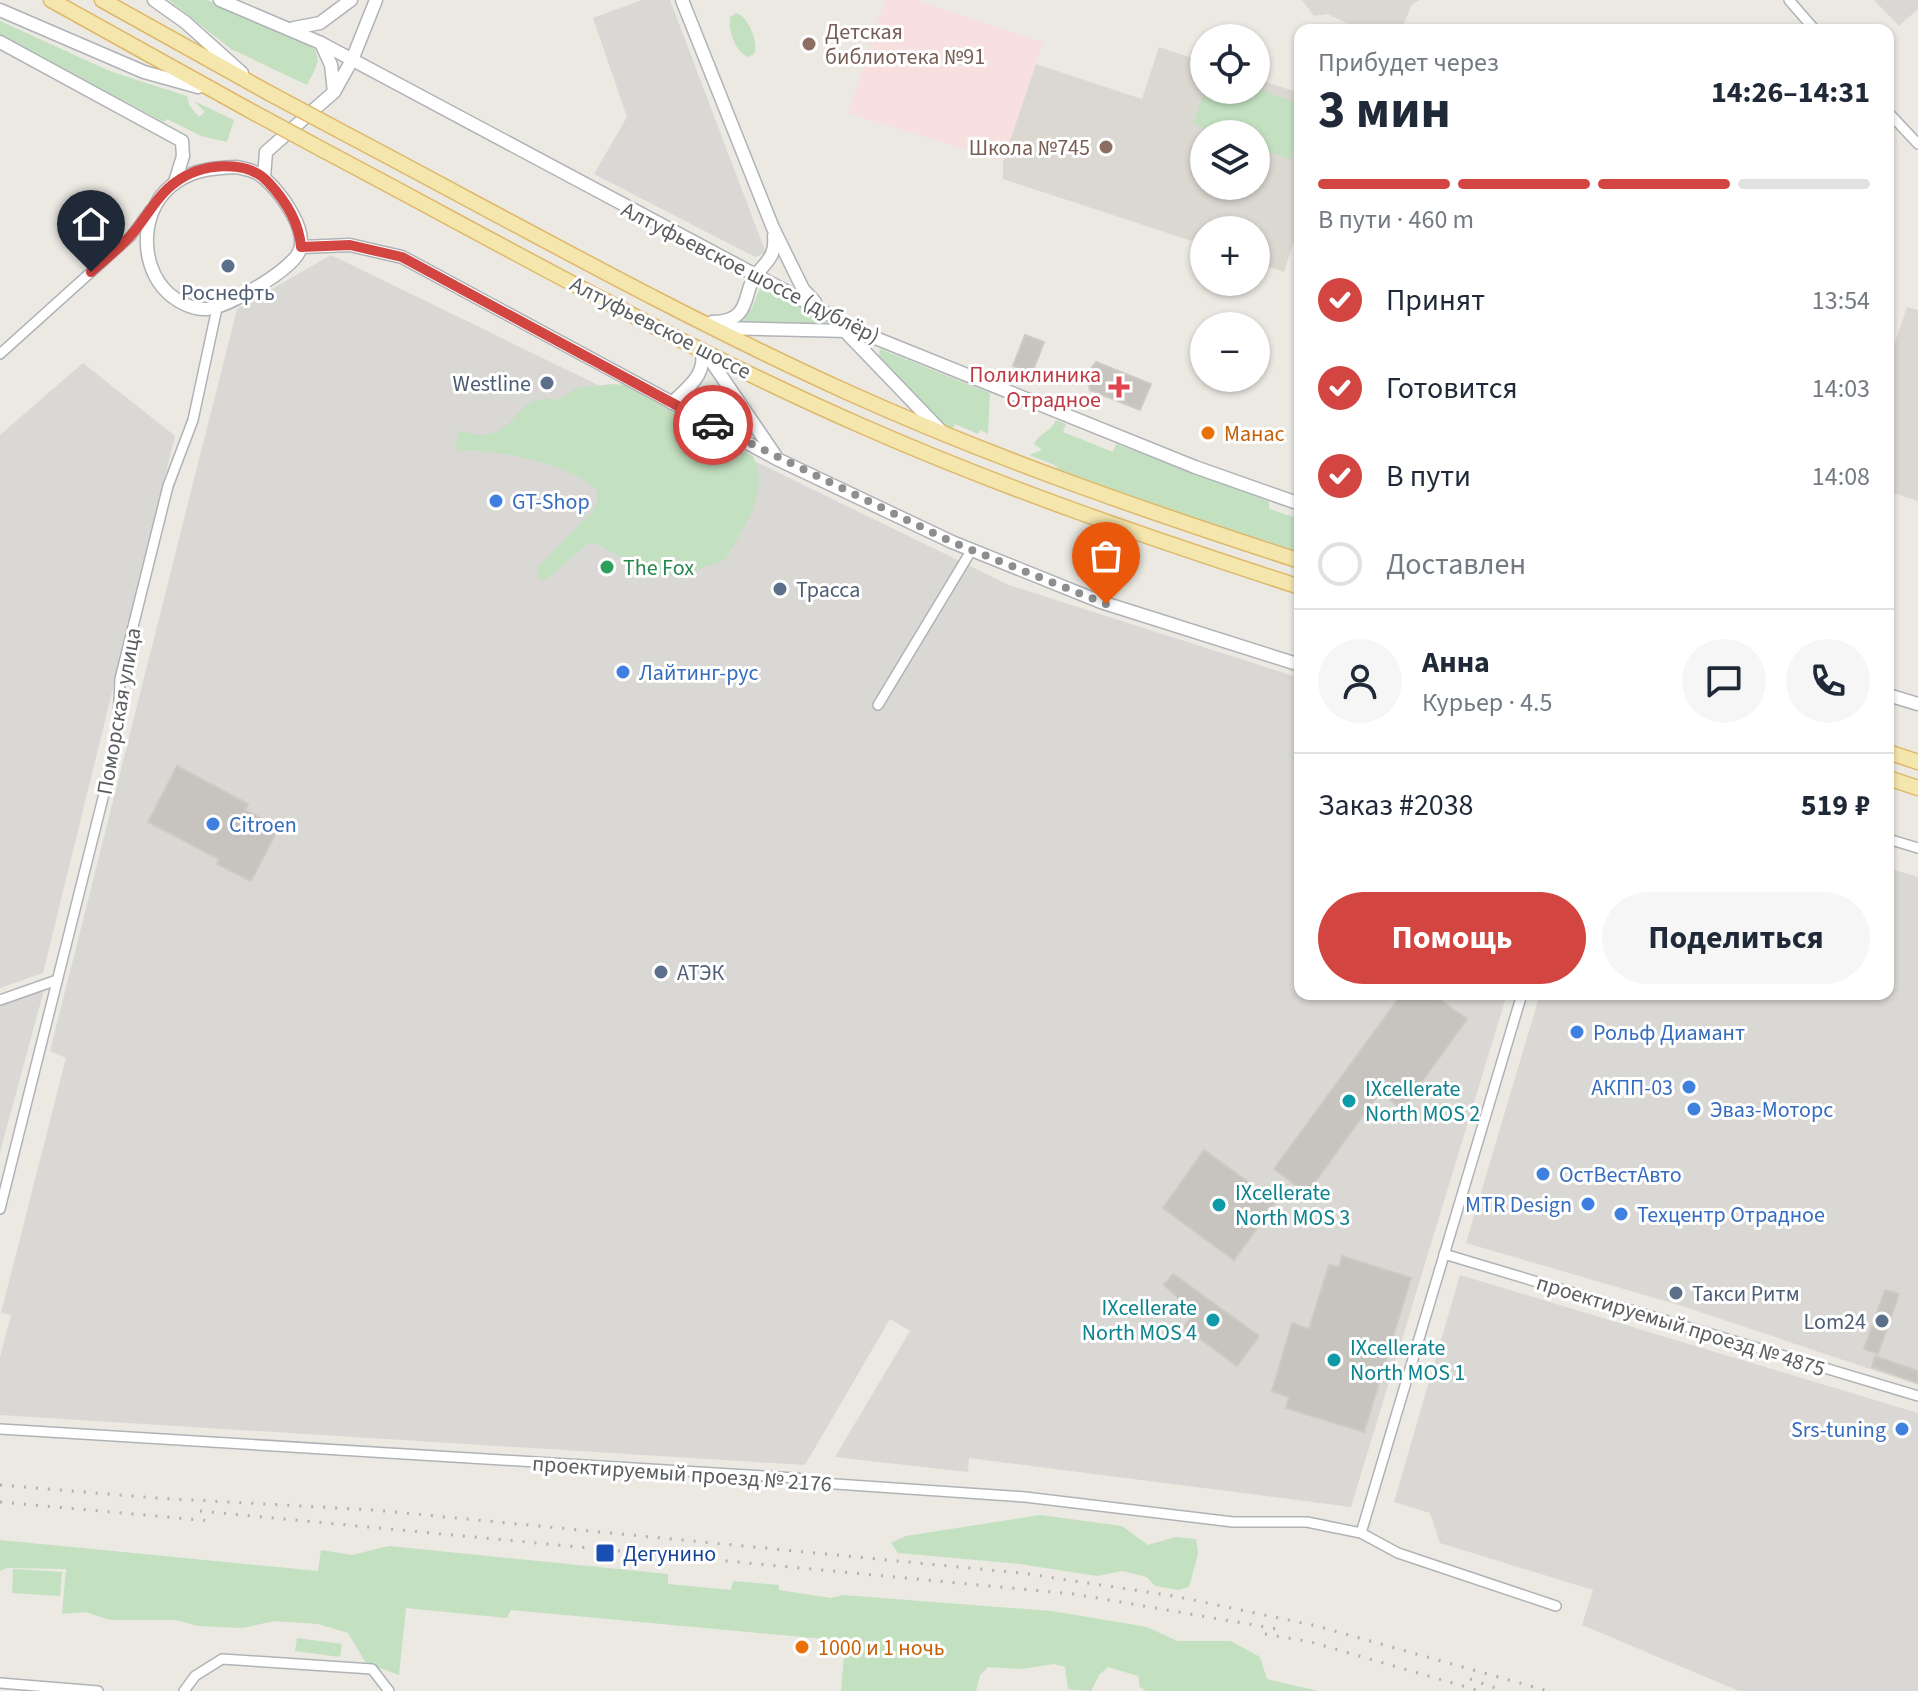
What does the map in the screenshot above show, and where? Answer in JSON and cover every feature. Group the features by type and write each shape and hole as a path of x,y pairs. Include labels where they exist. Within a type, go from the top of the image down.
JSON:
{"main road":[{"name":"Алтуфьевское шоссе","path":"51,0 323,150 702,350 853,422 1018,491 1294,585"},
{"name":"Алтуфьевское шоссе","path":"102,0 342,132 703,322 843,390 1090,492 1294,559"},
{"path":"154,0 185,22 253,84"},
{"name":"Алтуфьевское шоссе (дублёр)","path":"220,0 321,43 868,335 1195,467 1294,502"},
{"path":"283,26 304,28 320,23 351,0"},
{"path":"264,177 266,152 334,92 352,60 376,0"},
{"path":"682,0 773,228 803,289 943,433"},
{"path":"0,10 144,72 188,83 234,101"},
{"path":"0,42 182,141 183,156 175,182 154,207 147,231 154,276 169,294 187,306 217,308 288,266 301,247 300,235 284,200 264,177 236,167 210,168 175,182"},
{"path":"321,43 331,65 334,92"},
{"path":"703,322 723,321 747,303 754,276 768,264 773,254 773,228"},
{"path":"301,247 350,245 402,257 777,459 971,551 1101,602 1294,663"},
{"path":"703,322 742,330 846,331 868,335"},
{"path":"672,403 701,373 702,350"},
{"path":"702,350 724,376 777,459"},
{"path":"1894,697 1918,704"},
{"path":"1894,754 1918,762"},
{"path":"1894,780 1918,788"}],"street":[{"path":"1789,0 1810,24"},
{"path":"1894,118 1918,144"},
{"path":"0,354 131,236 154,207"},
{"path":"131,236 147,231"},
{"name":"Поморская улица","path":"0,1209 117,742 120,679 168,486 193,420 217,308"},
{"path":"878,705 971,551"},
{"path":"1894,841 1918,848"},
{"path":"0,1000 57,980"},
{"path":"1361,1533 1520,1000"},
{"name":"проектируемый проезд № 4875","path":"1444,1254 1918,1396"},
{"name":"проектируемый проезд № 2176","path":"0,1429 796,1478 821,1483 1041,1499 1233,1522 1307,1522 1361,1533 1398,1553 1556,1606"},
{"path":"184,1691 195,1676 222,1659 372,1669 389,1691"},
{"path":"0,1683 98,1691"}],"shaded area":[{"path":"642,0 670,0 766,253 755,257 594,174 627,117 593,18"},
{"path":"885,0 914,0 1043,42 1003,161 848,113"},
{"path":"1302,0 1420,0 1412,4 1404,24 1349,24 1327,14 1314,16"},
{"path":"1874,0 1918,0 1918,9 1899,26"},
{"name":"Школа №745","path":"1159,47 1190,57 1190,104 1270,104 1270,83 1294,91 1294,241 1284,272 1270,267 1270,216 1190,216 1190,240 1003,179 1003,161 1036,64 1142,99"},
{"path":"331,255 1009,585 1294,676 1294,1000 1505,1000 1351,1507 969,1458 968,1472 835,1457 910,1331 890,1319 805,1465 0,1415 0,1357 11,1315 1,1313 66,1058 50,1051 237,309"},
{"path":"1907,307 1918,310 1918,501 1894,493 1894,345"},
{"path":"83,363 175,436 43,973 0,988 0,435"},
{"path":"1894,870 1918,877 1918,1385 1682,1306 1466,1243 1538,1000 1894,1000"},
{"path":"44,990 0,1152 0,1003"},
{"path":"1460,1275 1918,1413 1918,1691 1739,1691 1582,1625 1593,1590 1440,1543 1430,1513 1394,1502"}],"green space":[{"path":"169,0 207,0 309,43 318,58 307,85 231,49"},
{"path":"736,13 745,19 753,36 755,53 749,57 740,51 732,35 730,17"},
{"path":"0,21 112,72 187,96 189,105 199,117 205,112 194,101 234,120 227,142 201,136 167,119 164,122 0,35"},
{"path":"1270,93 1294,102 1294,147 1290,159 1270,152 1270,120 1194,120 1200,104 1270,104"},
{"path":"760,288 827,319 828,325 736,325 752,308"},
{"path":"880,349 990,393 988,434 980,430 978,434 955,424 952,430 944,426 879,356"},
{"path":"626,385 753,456 758,470 757,496 747,522 725,560 680,576 656,576 595,543 587,544 542,580 537,576 539,566 592,512 597,502 597,490 571,473 552,466 511,455 460,451 455,447 458,431 490,434 501,429 535,401 559,400 577,388"},
{"path":"1056,420 1066,424 1063,432 1113,452 1116,444 1269,501 1269,509 1294,517 1294,553 1055,473 1057,466 1029,455 1042,450 1034,444"},
{"path":"1040,1515 1122,1526 1148,1545 1176,1537 1196,1539 1198,1554 1189,1587 1179,1590 1155,1586 1147,1577 1122,1571 1097,1576 1020,1564 898,1553 891,1543 906,1536"},
{"path":"0,1540 318,1571 321,1550 352,1555 389,1546 668,1574 668,1584 731,1590 733,1581 779,1585 779,1590 831,1598 843,1595 1052,1611 1147,1627 1177,1641 1231,1641 1260,1657 1267,1679 1318,1691 1146,1691 1140,1687 1138,1676 1108,1667 1099,1675 1091,1691 1068,1689 1065,1667 1054,1664 1021,1669 988,1667 980,1675 976,1691 841,1691 845,1645 835,1640 511,1610 507,1618 406,1608 399,1675 366,1663 348,1633 318,1624 274,1621 242,1628 198,1626 176,1620 110,1620 85,1612 62,1614 66,1569 7,1568 0,1571"},
{"path":"13,1569 62,1572 60,1596 12,1593"},
{"path":"297,1638 342,1644 340,1657 295,1651"}],"building":[{"path":"1025,335 1044,342 1032,373 1013,366"},
{"name":"Поликлиника Отрадное","path":"1096,362 1151,384 1140,410 1090,390 1087,374"},
{"name":"Citroen","path":"177,766 248,804 245,810 279,827 251,881 217,864 219,859 148,822"},
{"name":"IXcellerate North MOS 2","path":"1398,1000 1440,1000 1467,1019 1402,1109 1380,1092 1307,1193 1274,1169"},
{"name":"IXcellerate North MOS 3","path":"1204,1150 1276,1202 1234,1260 1163,1208"},
{"name":"IXcellerate North MOS 1","path":"1342,1256 1411,1278 1364,1432 1286,1408 1289,1397 1272,1391 1292,1323 1309,1329 1329,1265 1339,1267"},
{"name":"IXcellerate North MOS 4","path":"1173,1274 1259,1336 1237,1366 1184,1327 1195,1313 1164,1285"},
{"name":"Lom24","path":"1885,1290 1899,1294 1878,1354 1864,1349"},
{"path":"1875,1356 1918,1371 1918,1383 1872,1367"}],"railway":[{"path":"0,1485 156,1498 374,1510 1021,1573 1174,1596 1317,1626 1548,1691"},
{"path":"0,1502 211,1521"},
{"path":"200,1511 1074,1594 1277,1629"},
{"path":"1265,1634 1311,1642 1480,1691"},
{"path":"1470,1679 1504,1691"}],"way so far":[{"path":"713,425 798,470 952,542 1106,604"}],"place":[{"name":"Детская библиотека №91","path":"809,44"},
{"name":"Школа №745","path":"1106,147"},
{"name":"Роснефть","path":"228,266"},
{"name":"Westline","path":"547,383"},
{"name":"Поликлиника Отрадное","path":"1119,387"},
{"name":"Манас","path":"1208,433"},
{"name":"GT-Shop","path":"496,501"},
{"name":"The Fox","path":"607,567"},
{"name":"Трасса","path":"780,589"},
{"name":"Лайтинг-рус","path":"623,672"},
{"name":"Citroen","path":"213,824"},
{"name":"АТЭК","path":"661,972"},
{"name":"Рольф Диамант","path":"1577,1032"},
{"name":"АКПП-03","path":"1689,1087"},
{"name":"IXcellerate North MOS 2","path":"1349,1101"},
{"name":"Эваз-Моторс","path":"1694,1109"},
{"name":"ОстВестАвто","path":"1543,1174"},
{"name":"MTR Design","path":"1588,1204"},
{"name":"IXcellerate North MOS 3","path":"1219,1205"},
{"name":"Техцентр Отрадное","path":"1621,1214"},
{"name":"Такси Ритм","path":"1676,1293"},
{"name":"IXcellerate North MOS 4","path":"1213,1320"},
{"name":"Lom24","path":"1882,1321"},
{"name":"IXcellerate North MOS 1","path":"1334,1360"},
{"name":"Srs-tuning","path":"1902,1429"},
{"name":"Дегунино","path":"605,1553"},
{"name":"1000 и 1 ночь","path":"802,1647"}],"route":[{"path":"91,272 131,236 175,182 210,168 251,170 264,177 284,200 300,235 301,247 350,245 402,257 713,425"}]}
